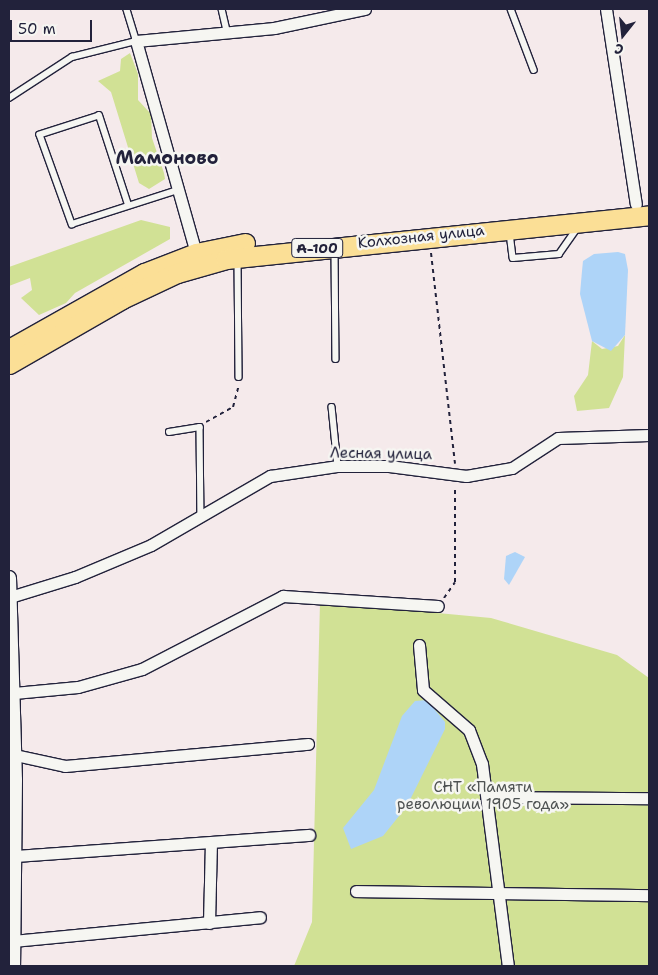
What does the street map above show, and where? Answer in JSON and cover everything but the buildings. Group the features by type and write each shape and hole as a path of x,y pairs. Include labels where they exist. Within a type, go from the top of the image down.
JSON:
{"main road":[{"name":"Колхозная улица","path":"9,364 149,286 238,257 582,221 645,207"},
{"name":"Колхозная улица","path":"9,349 115,287 196,253 329,233 645,207"}],"street":[{"path":"196,253 136,41 227,30 274,28 365,9"},
{"path":"606,9 645,207"},
{"name":"Лесная улица","path":"10,597 75,577 151,545 270,476 338,466 455,471 466,476 512,468 558,438 618,432 649,435"},
{"path":"9,578 15,755 13,966"},
{"path":"14,693 78,687 142,669 283,596 438,606"},
{"path":"419,646 424,690 469,730 488,797 508,966"},
{"path":"15,755 66,766 308,744"},
{"path":"488,797 649,798"},
{"path":"14,856 309,835"},
{"path":"209,923 211,843"},
{"path":"356,891 649,895"},
{"path":"13,941 260,917"}],"lane":[{"path":"9,98 72,57 136,41 126,9"},
{"path":"222,9 227,30"},
{"path":"511,9 534,70"},
{"path":"128,205 99,116 40,135 72,224 178,190"},
{"path":"510,228 513,258 559,254 582,221"},
{"path":"334,246 336,359"},
{"path":"238,257 239,377"},
{"path":"332,408 338,466"},
{"path":"169,432 200,427 201,516"}],"path":[{"path":"430,244 455,471 455,582 438,606"},
{"path":"200,427 236,403 239,377"}],"green space":[{"path":"130,53 138,74 138,100 151,114 152,138 165,179 149,189 139,183 111,92 98,81 120,71 121,59"},
{"path":"141,220 170,227 170,239 75,293 66,303 39,315 21,298 32,290 30,278 9,286 9,267"},
{"path":"625,335 623,377 609,408 577,411 574,396 588,375 592,341 602,349 618,346"},
{"name":"СНТ «Памяти революции 1905 года»","path":"320,602 491,618 617,655 649,678 649,966 294,966 312,922"}],"water":[{"path":"618,252 625,254 628,270 625,335 611,351 592,341 580,294 583,261 594,254"},
{"path":"515,552 525,557 509,585 504,579 506,556"},
{"path":"427,700 445,722 445,729 407,806 383,836 351,849 343,828 374,790 402,716 415,701"}],"district":[{"name":"Мамоново","path":"167,158"}]}
